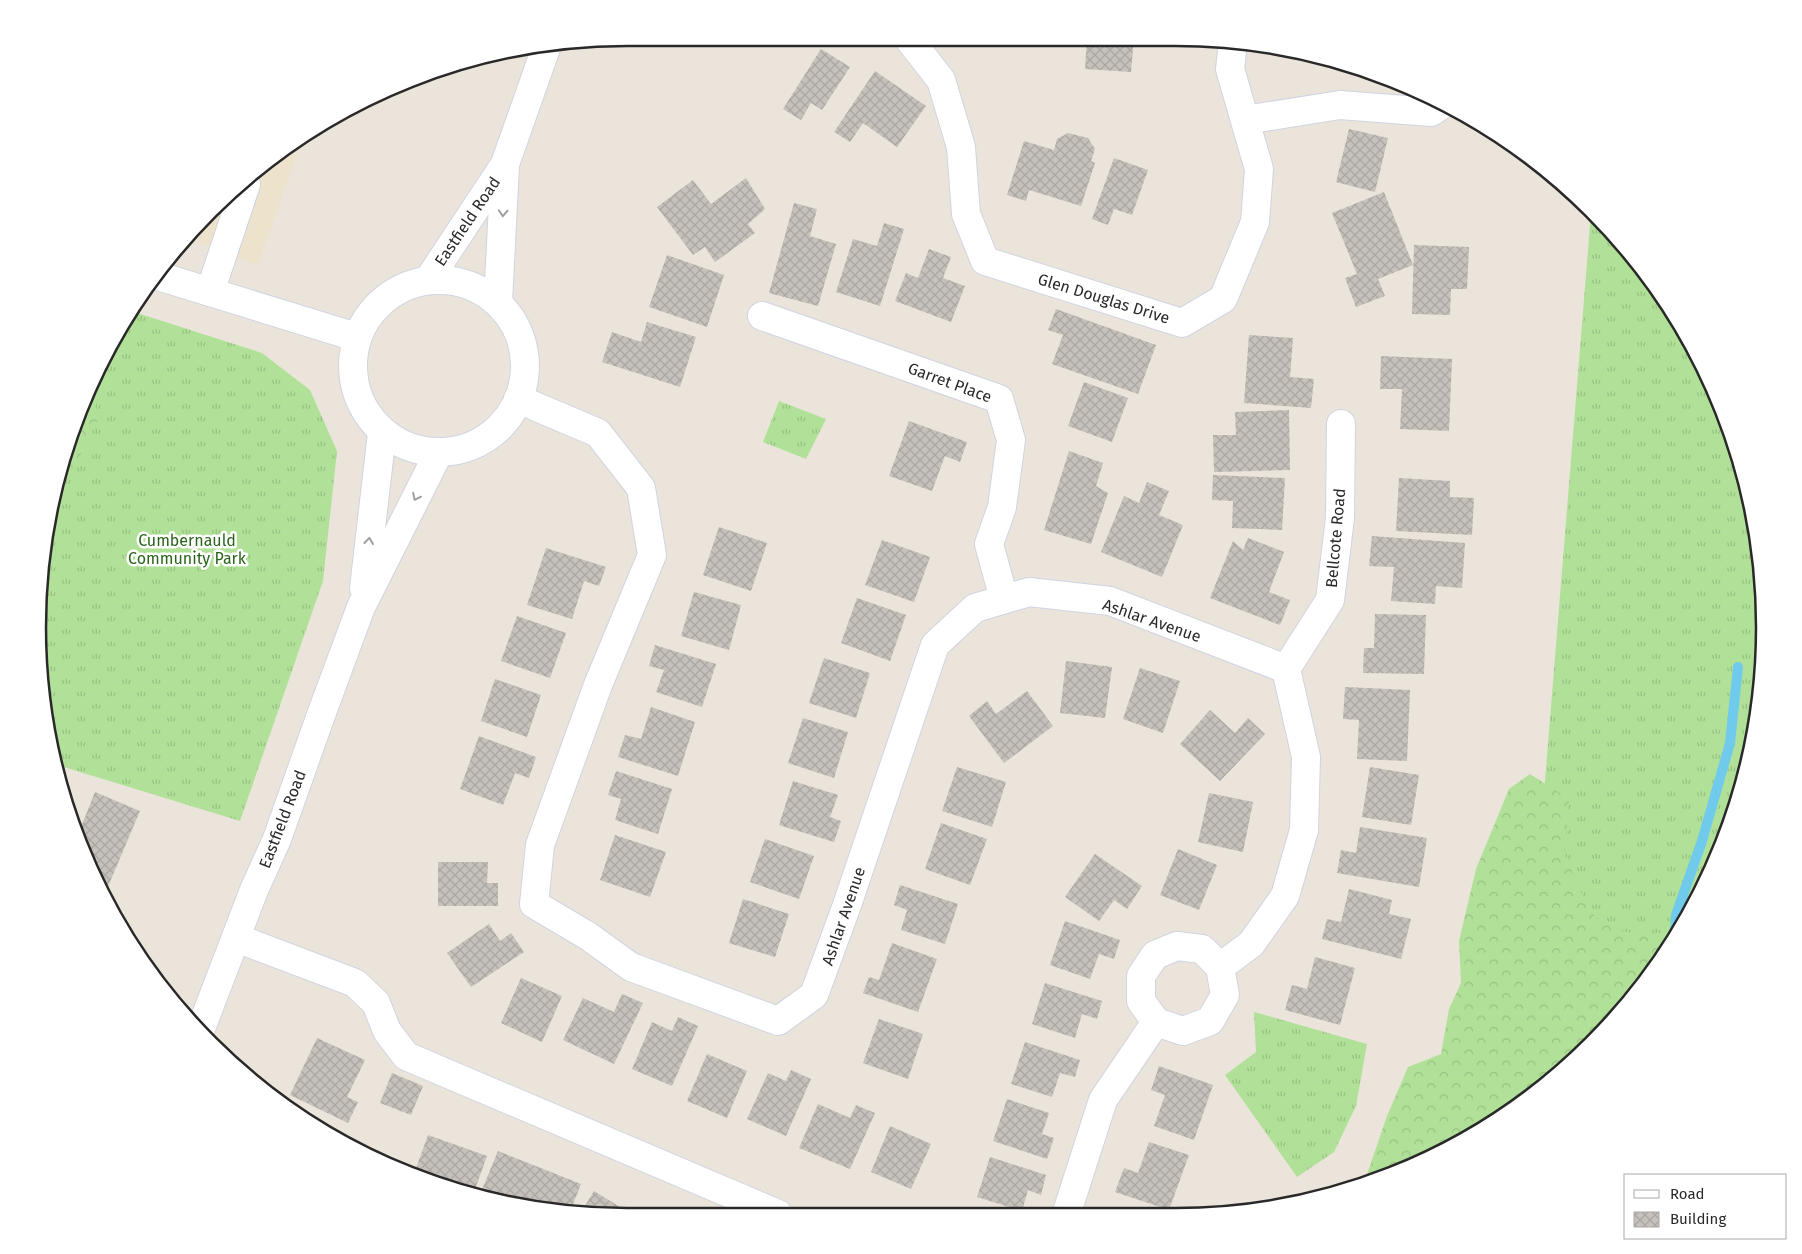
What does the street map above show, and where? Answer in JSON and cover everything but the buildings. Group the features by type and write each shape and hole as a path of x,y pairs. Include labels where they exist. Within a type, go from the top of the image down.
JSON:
{"street":[{"name":"Glen Douglas Drive","path":"914,46 941,80 961,147 966,214 985,261 1182,323 1224,299 1255,222 1259,169 1230,69 1232,49"},
{"name":"Eastfield Road","path":"429,279 505,164 545,52"},
{"path":"1244,120 1340,104 1431,112 1436,108"},
{"name":"Eastfield Road","path":"498,302 505,164"},
{"path":"210,292 244,190"},
{"path":"163,277 356,337"},
{"name":"Eastfield Road","path":"429,279 451,279 478,288 498,302 514,321 526,367 523,388 511,415 494,433 474,446 438,454 414,450 382,433 364,414 351,363 356,337 379,302 398,288 429,279"},
{"name":"Garret Place","path":"762,316 1000,399 1011,440 1002,507 989,544 1004,599"},
{"name":"Ashlar Avenue","path":"518,399 598,433 641,488 652,556 598,685 540,845 534,904 588,936 631,967 778,1021 814,995 847,905 934,645 975,608 1029,592 1110,602 1286,669"},
{"name":"Bellcote Road","path":"1286,669 1330,600 1340,518 1341,424"},
{"name":"Eastfield Road","path":"362,607 382,433"},
{"name":"Eastfield Road","path":"203,1024 277,839 320,715 362,607 438,454"},
{"path":"1220,966 1251,944 1285,896 1304,830 1306,757 1286,669"},
{"path":"236,938 356,984 376,1003 386,1031 406,1056 764,1208"},
{"path":"1177,946 1202,950 1220,966 1225,995 1210,1021 1183,1031 1156,1022 1142,1001 1141,984 1141,976 1154,955 1177,946"},
{"path":"1071,1208 1104,1100 1156,1022"}],"shaded area":[{"path":"299,147 258,265 193,241 244,190"}],"green space":[{"path":"1590,221 1636,273 1658,304 1696,370 1725,440 1745,514 1751,551 1755,589 1755,665 1745,740 1736,777 1712,849 1696,884 1658,950 1636,981 1586,1038 1563,1059 1544,793"},
{"name":"Cumbernauld Community Park","path":"138,313 262,353 310,390 337,451 323,581 240,821 64,767 57,740 47,665 46,627 47,589 57,514 77,440 90,405 106,370"},
{"path":"93,398 99,417 74,468 69,466"},
{"path":"779,401 826,419 806,459 763,442"},
{"path":"1530,774 1569,799 1565,854 1577,885 1594,916 1616,930 1640,934 1669,932 1636,981 1612,1010 1586,1038 1529,1088 1498,1110 1432,1148 1367,1175 1387,1116 1408,1067 1441,1054 1449,1009 1461,983 1459,941 1476,869 1509,789"},
{"path":"1254,1012 1367,1044 1356,1106 1334,1152 1297,1177 1225,1075 1256,1052"}],"waterway":[{"path":"1676,921 1676,915 1702,841 1730,743 1738,667"}]}
